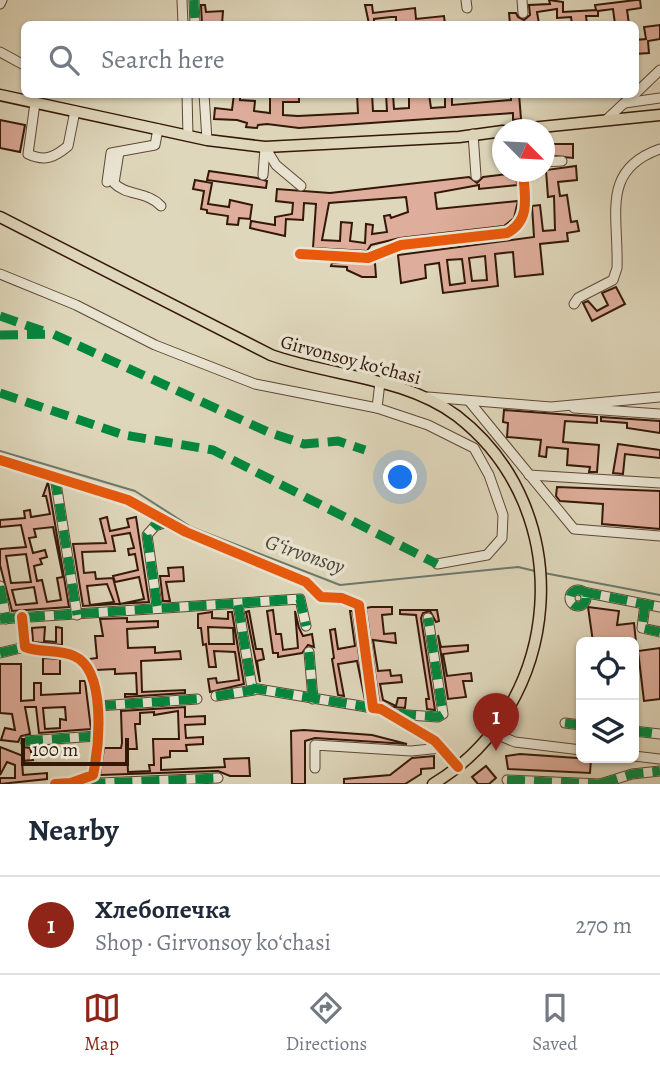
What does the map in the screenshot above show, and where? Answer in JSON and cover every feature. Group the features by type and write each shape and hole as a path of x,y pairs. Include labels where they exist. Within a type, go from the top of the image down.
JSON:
{"main road":[{"path":"0,95 207,140 265,147 492,132"},
{"path":"555,125 660,115"},
{"name":"Girvonsoy koʻchasi","path":"0,217 271,355 298,365 380,382 421,395 456,416 491,452 517,494 537,539 542,610 525,676 493,733 445,781 433,784"}],"street":[{"path":"182,0 183,21"},
{"path":"194,0 195,21"},
{"path":"522,0 523,13"},
{"path":"0,51 21,63"},
{"path":"639,90 660,70"},
{"path":"187,98 188,136"},
{"path":"204,98 207,140"},
{"path":"606,120 631,98"},
{"path":"625,103 660,98"},
{"path":"35,103 27,143 28,154 36,158 53,157 68,146 75,111"},
{"path":"107,182 111,153 155,145 158,129"},
{"path":"473,134 476,176"},
{"path":"263,175 265,147"},
{"path":"265,147 276,165 301,186"},
{"path":"573,304 578,298 613,281 617,268 617,190 621,174 643,155 660,149"},
{"path":"119,152 114,183 119,188 152,196 161,206"},
{"path":"555,161 562,161"},
{"path":"300,254 368,258 401,245 507,233 519,227 525,216 523,182"},
{"path":"0,274 76,305 155,345 255,384 377,408 428,425 474,448 489,475 503,516 502,538 487,555 437,564"},
{"path":"377,408 380,382"},
{"path":"421,395 469,401 660,414"},
{"path":"562,406 660,397"},
{"path":"469,401 574,529 660,536"},
{"path":"0,460 128,500 238,556 306,582 321,597 342,598 359,605 373,708"},
{"path":"529,475 660,483"},
{"path":"55,477 77,615"},
{"path":"157,606 147,535 155,526 167,522"},
{"path":"0,586 3,619 77,615 157,606 238,605 300,599 306,626"},
{"path":"583,592 660,607"},
{"path":"645,604 642,628 660,632"},
{"path":"238,605 248,676 254,690"},
{"path":"22,617 25,647"},
{"path":"387,714 438,717 443,714 428,618"},
{"path":"0,653 25,647 74,656 86,666 93,678 98,706 98,751 93,775 55,784"},
{"path":"309,652 313,699"},
{"path":"216,696 254,690 373,708 421,732 441,748 458,767"},
{"path":"98,706 197,699"},
{"path":"565,723 576,724"},
{"path":"639,732 660,734"},
{"path":"493,733 514,742 576,749"},
{"path":"25,741 97,736"},
{"path":"315,768 315,745 411,751 441,748"},
{"path":"639,757 660,760"},
{"path":"507,780 600,784 632,774 660,771"},
{"path":"89,777 100,783 218,778"}],"building":[{"path":"549,0 563,2 563,12 596,10 595,5 640,0 641,8 627,10 629,21 615,21 613,9 598,11 598,16 586,16 587,21 572,21 571,17 557,18 557,9 537,12 538,21 510,21 509,13 516,13 524,20 530,15 529,5 550,4"},
{"path":"201,5 205,5 206,12 223,11 222,21 202,21"},
{"path":"365,5 372,5 373,13 415,8 416,19 444,16 445,21 396,21 396,17 391,17 368,21"},
{"path":"660,25 660,39 648,41 649,53 639,54 639,40 646,39 644,27"},
{"path":"234,98 240,98 255,101 254,111 270,113 270,98 299,98 299,102 283,102 283,115 298,116 358,113 357,98 372,98 373,111 387,111 386,98 393,98 394,109 409,108 409,98 430,98 431,108 445,107 445,98 452,98 452,105 519,98 521,119 513,119 513,113 299,128 267,124 258,125 257,128 246,127 247,123 237,120 214,119 215,108 232,110"},
{"path":"0,120 25,125 20,152 0,148"},
{"path":"555,144 573,144 573,158 555,156"},
{"path":"576,166 577,180 558,182 560,196 567,195 571,222 577,221 579,231 567,233 568,241 540,244 543,274 515,277 513,252 495,254 498,286 443,293 439,263 425,265 426,278 401,283 398,255 534,237 532,206 540,205 543,231 555,230 554,196 548,197 547,182 555,182 555,169","holes":["485,256 487,280 472,281 469,258","462,259 465,283 450,285 447,260"]},
{"path":"209,171 257,178 267,181 266,188 207,180"},
{"path":"492,176 492,182 517,182 517,185 479,189 479,185 435,193 437,209 518,201 514,218 504,226 400,238 371,245 367,251 313,248 316,204 304,203 303,220 286,219 285,236 250,228 251,221 275,225 275,217 292,214 293,203 276,201 277,189 330,193 469,177 477,183 483,177","holes":["406,197 408,212 391,218 390,215 384,216 387,232 372,234 373,225 366,224 365,243 350,241 352,223 341,222 340,241 322,240 329,203"]},
{"path":"195,180 212,183 208,204 229,207 230,200 252,205 250,219 239,218 238,225 227,224 228,216 207,213 207,210 201,209 204,191 193,189"},
{"path":"332,263 375,263 376,277 362,277 347,270 347,267 331,266"},
{"path":"616,287 625,304 592,321 583,303 588,301 597,311 608,305 602,293"},
{"path":"504,410 597,417 597,423 565,421 563,442 599,445 597,472 589,472 590,467 567,465 568,449 547,447 546,457 539,456 541,440 507,437 508,423 503,422"},
{"path":"601,417 660,421 660,433 627,428 627,423 601,421"},
{"path":"618,444 660,450 660,458 625,454 623,474 613,473"},
{"path":"48,482 69,607 12,611 0,565 0,549 26,547 21,525 0,527 0,520 25,518 24,511 30,510 31,517 50,514 46,496 43,496","holes":["53,527 63,577 57,578 61,600 47,602 42,580 37,581 34,566 42,564 40,559 47,557 45,550 33,553 29,538 36,537 34,529","26,554 31,582 11,583 6,556","34,587 37,603 16,605 12,590"]},
{"path":"557,487 660,491 660,529 602,524 603,504 560,501 556,496"},
{"path":"107,517 110,531 129,527 127,519 136,517 149,602 122,604 144,599 139,577 115,582 113,576 138,570 135,554 129,555 128,549 134,548 130,533 112,536 115,551 82,552 84,573 95,572 96,579 113,578 120,604 83,606 73,544 106,543 100,519","holes":["107,584 114,602 90,605 87,586"]},
{"path":"183,567 184,581 166,582 170,601 163,601 160,576 169,576 168,568"},
{"path":"392,607 392,614 382,615 384,634 395,633 396,643 373,640 378,671 390,670 391,676 401,675 402,682 380,684 383,700 396,706 398,698 406,698 405,708 392,707 379,702 366,608"},
{"path":"588,607 619,611 617,625 634,623 635,637 592,637"},
{"path":"273,610 276,634 281,634 283,650 298,648 295,611 303,636 312,634 314,647 308,645 302,653 278,657 278,653 273,653 267,611"},
{"path":"400,610 437,610 439,621 436,622 430,611 423,613 421,618 435,710 427,709 426,699 429,699 416,615 400,614"},
{"path":"249,611 256,649 262,649 264,659 257,661 260,682 246,612"},
{"path":"350,611 353,611 365,700 357,661 338,664 344,696 338,695 330,630 335,629 338,649 355,646"},
{"path":"212,612 212,618 228,619 228,612 232,612 244,684 210,692 208,679 216,678 217,683 239,680 235,652 214,651 216,667 209,667 206,644 203,645 201,628 198,628 198,614","holes":["208,627 233,628 234,644 209,644"]},
{"path":"127,618 127,622 158,621 158,627 127,629 128,648 155,647 155,653 180,651 181,659 141,661 142,692 185,690 185,693 125,697 125,694 137,694 136,673 115,674 115,669 96,670 89,659 97,658 95,636 103,636 100,619"},
{"path":"45,627 44,641 56,642 56,627 62,628 62,645 33,642 32,628"},
{"path":"438,635 441,647 468,645 468,651 443,654 447,676 471,673 472,681 463,681 466,697 448,699"},
{"path":"660,648 660,699 644,701 639,651"},
{"path":"43,658 60,659 60,674 43,674"},
{"path":"0,664 21,664 21,701 34,700 34,683 41,683 41,695 80,693 80,681 85,681 91,729 39,733 36,707 25,707 30,734 21,736 18,742 1,740 5,728 15,730 12,714 0,713","holes":["65,707 66,720 60,719 60,728 45,729 43,708"]},
{"path":"185,707 185,717 205,716 205,724 185,725 186,738 203,737 203,744 186,745 187,751 170,751 170,757 161,758 161,770 225,767 224,759 249,758 250,776 230,776 218,771 100,775 104,748 121,748 121,711","holes":["178,711 179,739 153,739 154,765 149,765 150,771 128,772 127,749 137,749 135,724 140,724 140,713 154,712 154,715"]},
{"path":"291,731 372,735 407,744 315,738 305,741 305,784 292,784"},
{"path":"0,747 23,756 22,747 30,748 33,760 22,761 23,775 47,773 47,779 0,784 0,778 15,778 15,765 7,762 0,775"},
{"path":"520,754 576,758 576,763 591,763 590,773 508,769 506,756"},
{"path":"434,756 434,768 421,769 421,774 405,784 344,784 344,779 390,775 412,758"},
{"path":"486,766 496,778 489,784 478,784 472,777"}],"waterway":[{"name":"G‘irvonsoy","path":"0,451 135,491 191,527 340,585 518,567 535,571"},
{"name":"G‘irvonsoy","path":"544,573 660,595"}],"marked path":[{"path":"194,0 195,21"},
{"path":"0,316 43,331"},
{"path":"0,335 53,334 268,432 304,444 338,441 365,450"},
{"path":"0,393 124,435 213,450 437,564"},
{"path":"55,477 77,615"},
{"path":"157,606 147,535 155,526 167,522"},
{"path":"0,586 6,619"},
{"path":"578,590 584,592 586,598 584,604 578,606 572,604 570,598 572,592 578,590"},
{"path":"583,592 660,607"},
{"path":"0,619 300,599 306,626"},
{"path":"645,604 642,628 660,632"},
{"path":"238,605 252,688 373,708"},
{"path":"398,714 438,717 443,714 428,618"},
{"path":"0,653 25,647"},
{"path":"309,652 313,699"},
{"path":"216,696 254,690"},
{"path":"98,706 197,699"},
{"path":"565,723 576,724"},
{"path":"639,732 660,734"},
{"path":"25,741 97,736"},
{"path":"600,784 632,774 660,771"},
{"path":"89,777 100,783 218,778"},
{"path":"507,780 600,784"}],"cycle path":[{"path":"300,254 368,258 401,245 507,233 515,228 523,214 524,182"},
{"path":"0,460 128,500 186,532 306,582 321,597 342,598 359,605 373,708 381,709 435,741 458,767"},
{"path":"22,617 25,647 74,656 85,664 96,692 98,729 93,775 71,783 55,784"}],"place":[{"name":"Хлебопечка","path":"496,751"}]}
